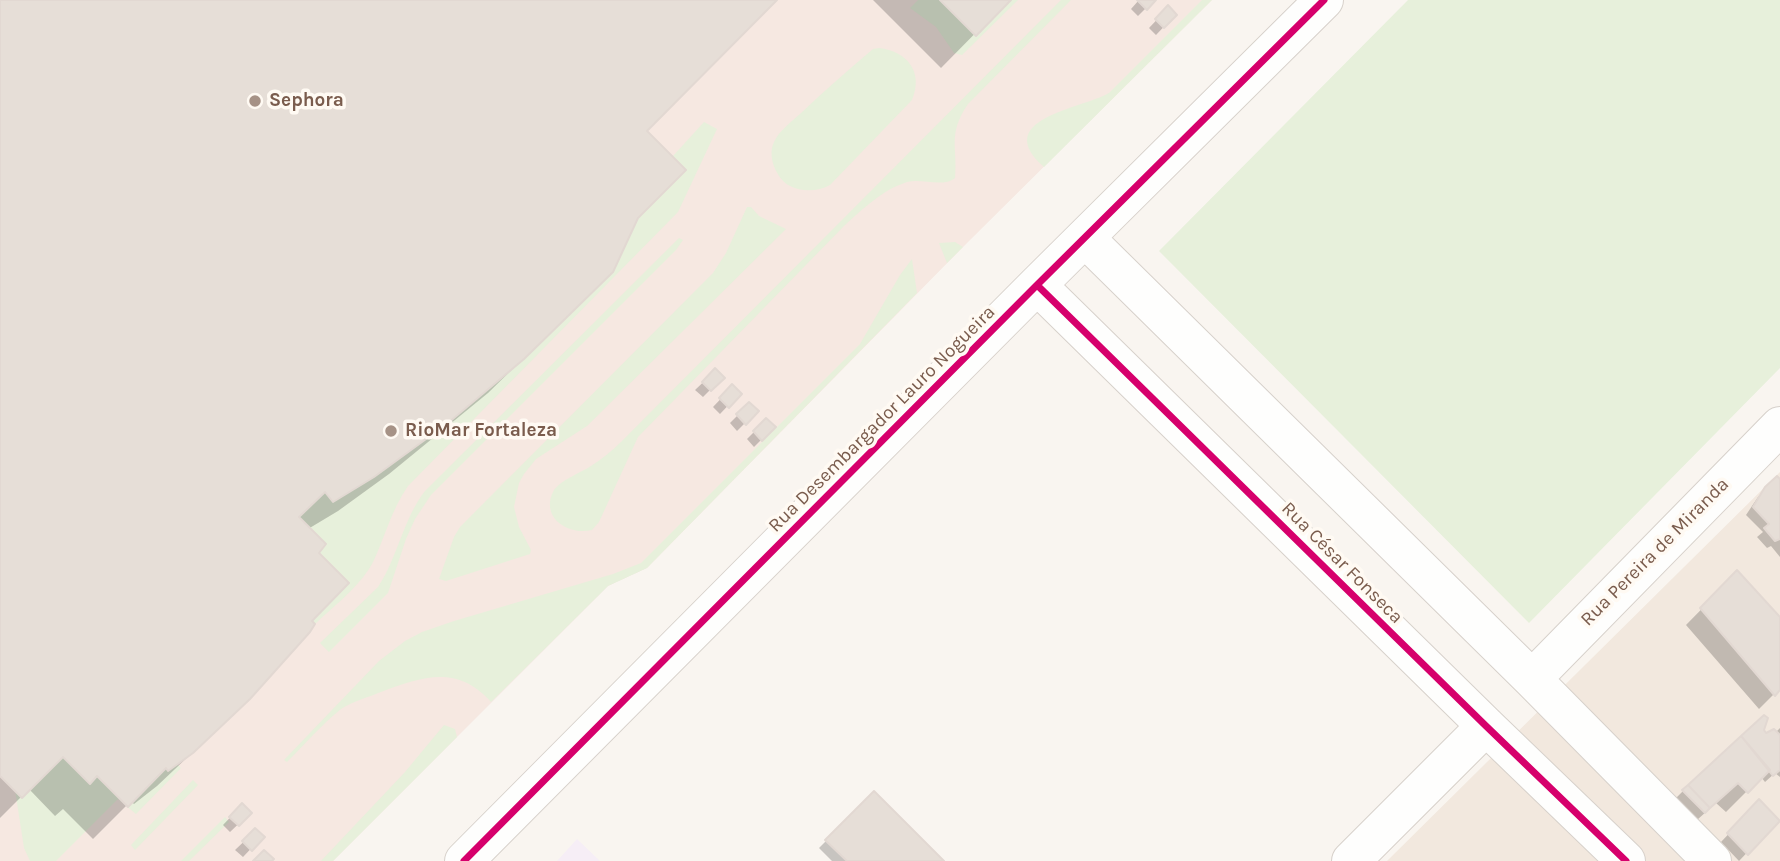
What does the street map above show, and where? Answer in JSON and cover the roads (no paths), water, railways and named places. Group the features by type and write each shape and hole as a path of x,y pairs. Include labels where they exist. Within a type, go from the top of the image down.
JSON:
{"street":[{"name":"Rua Desembargador Lauro Nogueira","path":"464,861 1324,0"},
{"path":"1085,238 1532,679 1712,861"},
{"name":"Rua César Fonseca","path":"1037,285 1626,861"},
{"name":"Rua Pereira de Miranda","path":"1532,679 1780,426"},
{"path":"1352,861 1486,726"}],"place":[{"name":"Sephora","path":"255,101"},
{"name":"RioMar Fortaleza","path":"391,431"}]}
